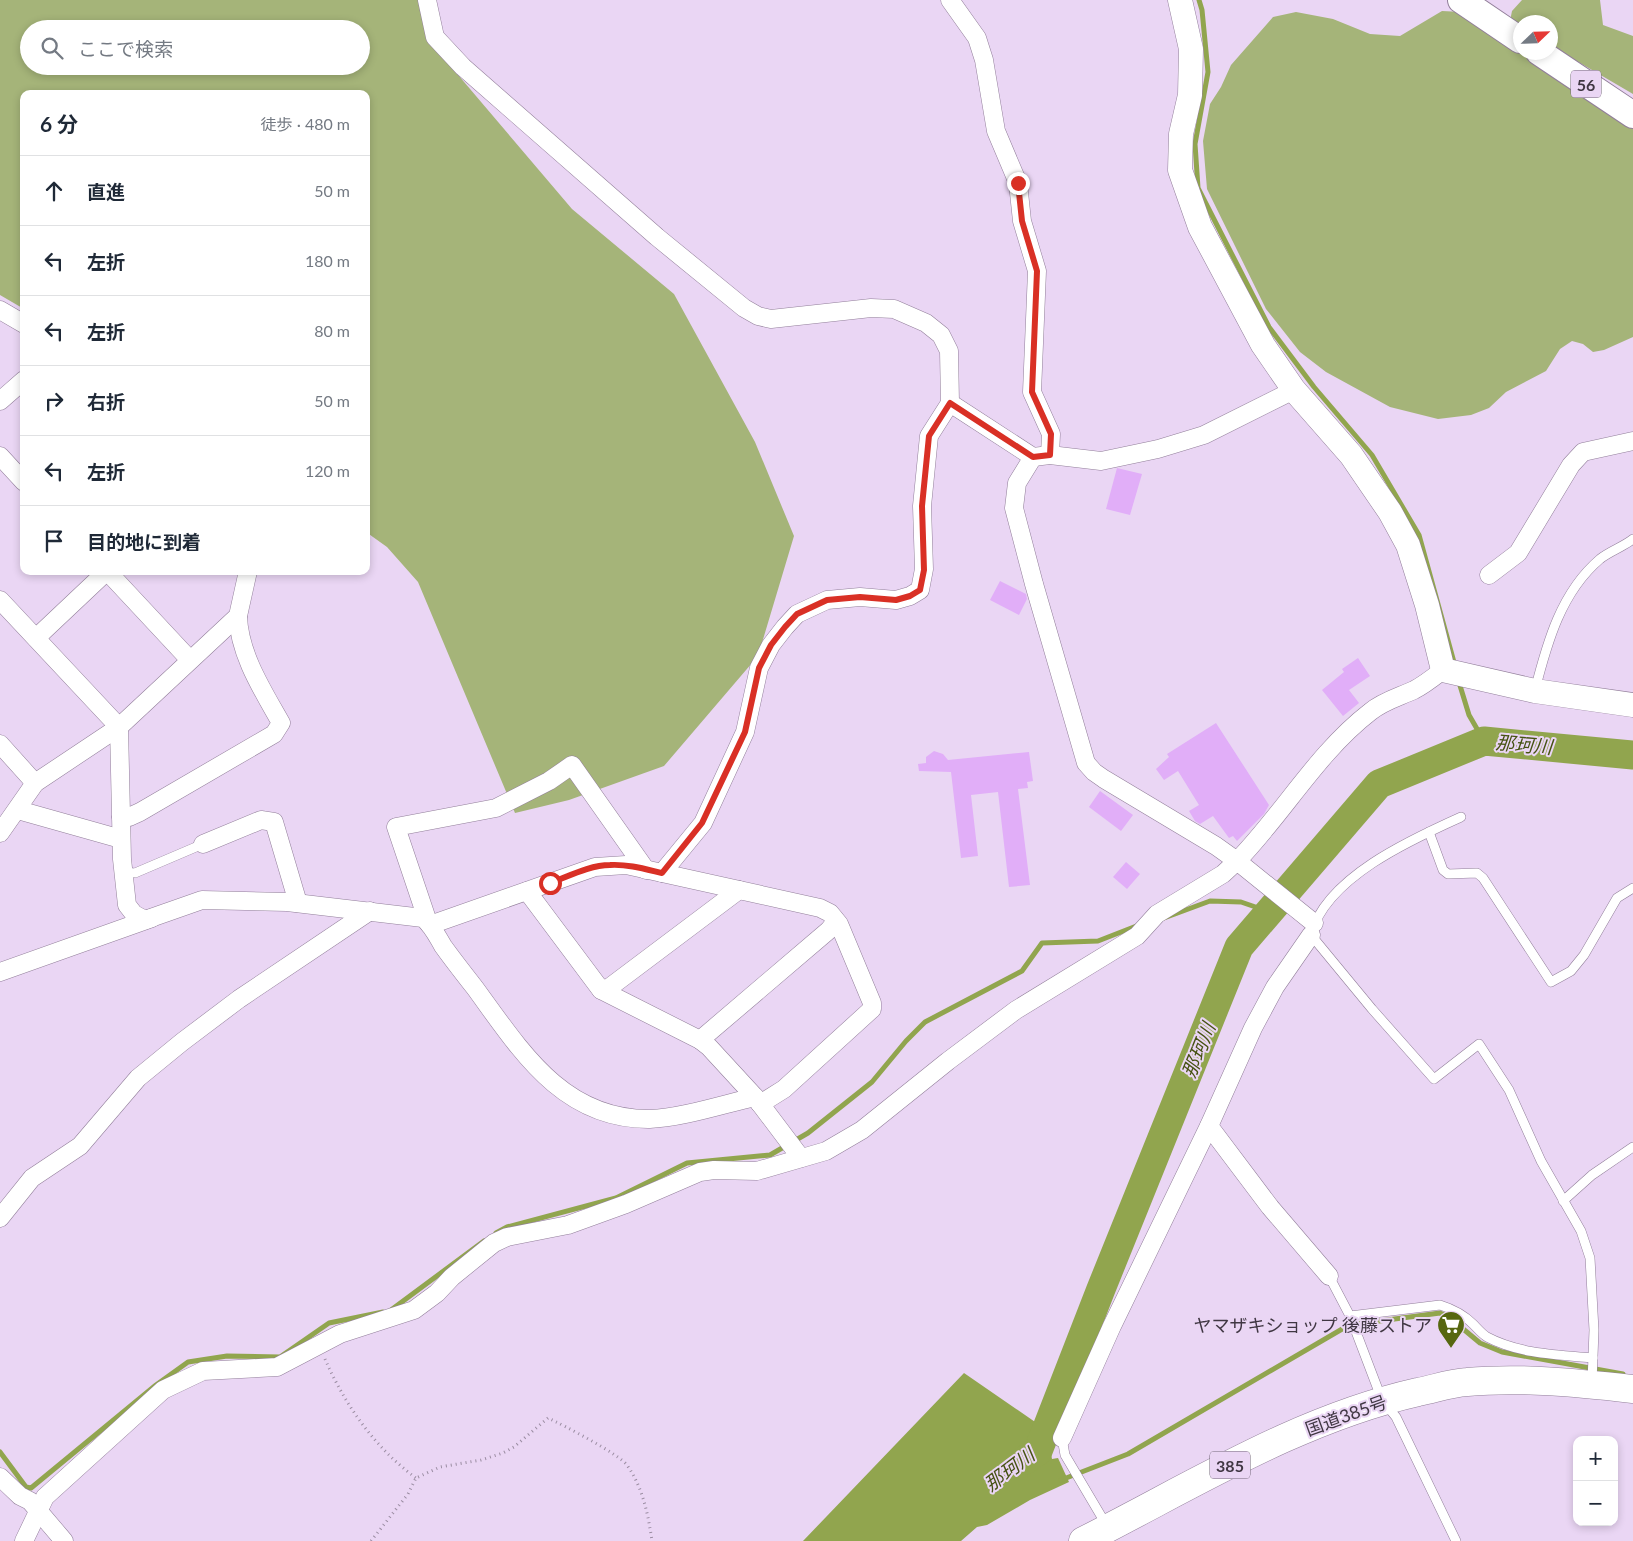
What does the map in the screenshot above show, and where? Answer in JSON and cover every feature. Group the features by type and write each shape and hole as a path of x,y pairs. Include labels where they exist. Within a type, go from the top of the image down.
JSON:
{"highway":[{"name":"国道385号","path":"1083,1541 1260,1450 1331,1418 1382,1400 1464,1382 1592,1371 1633,1389"}],"main road":[{"path":"1461,0 1513,35"},
{"name":"56","path":"1551,60 1633,114"}],"street":[{"path":"427,0 436,37 463,67 657,237 744,308 758,316 771,319 872,308 894,309 926,323 941,335 948,351 950,403 929,436 922,506 924,570 920,590 910,596 896,600 860,597 827,600 797,614 771,645 759,668 745,732 702,823 654,871"},
{"path":"950,0 977,38 984,60 996,131 1018,183 1022,221 1037,271 1032,392 1051,434 1042,456 1017,483 1014,508 1086,763 1104,779 1216,846 1240,864 1311,926 1271,996 1112,1326 1062,1438"},
{"path":"1180,0 1191,49 1190,95 1181,134 1180,170 1186,193 1200,227 1262,345 1294,390 1351,455 1390,512 1408,545 1427,605 1443,670"},
{"path":"0,310 20,322"},
{"path":"0,401 20,384"},
{"path":"950,403 1042,456 1101,461 1158,449 1204,435 1294,390"},
{"path":"1489,575 1518,553 1571,465 1583,452 1633,441"},
{"path":"0,456 20,478"},
{"path":"36,638 103,575"},
{"path":"111,575 190,660"},
{"path":"121,818 129,818 140,812 274,734 280,727 281,723 240,637 238,616 247,575"},
{"path":"0,600 119,727 121,839 127,905 130,910 146,920 152,918"},
{"path":"0,833 18,810 35,783 119,727 238,616"},
{"path":"24,1541 45,1497 164,1390 203,1371 278,1367 318,1344 352,1330 414,1310 437,1293 494,1243 507,1238 568,1225 626,1204 700,1172 714,1170 757,1171 826,1151 862,1130 990,1029 1042,993 1137,936 1157,914 1240,864 1252,845 1302,781 1345,734 1370,711 1391,699 1415,690 1443,670 1534,691 1633,705"},
{"path":"0,744 35,783"},
{"path":"0,972 202,900 298,903 414,917 429,923 595,867 626,865 820,908 830,913 836,921 872,1003 872,1009 784,1089 758,1101 651,1119 624,1117 581,1101 547,1080 529,1059 429,923 396,827 496,808 549,781 572,765 654,871"},
{"path":"18,810 121,839"},
{"path":"203,844 261,820 274,822 298,903"},
{"path":"600,990 610,987 739,890"},
{"path":"527,891 600,990 700,1040 709,1047 758,1101 801,1158"},
{"path":"0,1218 32,1178 80,1146 138,1078 182,1042 240,999 370,911"},
{"path":"700,1040 829,930 836,921"},
{"path":"1209,1126 1270,1207 1329,1276"},
{"path":"0,1476 20,1496 30,1501 64,1541"}],"lane":[{"path":"1534,691 1548,642 1570,592 1600,559 1633,539"},
{"path":"1350,1316 1440,1304 1465,1316 1486,1336 1592,1371 1594,1330 1590,1258 1581,1231 1541,1161 1509,1090 1479,1044 1434,1079 1372,1009 1311,926 1328,904 1360,871 1393,850 1461,817"},
{"path":"1428,832 1443,870 1448,874 1477,873 1482,878 1551,982 1571,972 1584,955 1617,898 1633,888"},
{"path":"123,872 135,873 203,844"},
{"path":"1563,1201 1592,1175 1633,1147"},
{"path":"1329,1276 1350,1316 1382,1400 1396,1417 1456,1541"},
{"path":"1062,1438 1065,1455 1108,1528"}],"path":[{"path":"318,1344 337,1383 356,1415 384,1452 416,1478"},
{"path":"371,1541 408,1494 416,1478 440,1467 503,1454 548,1418 586,1437 626,1463 643,1495 652,1541"}],"shaded area":[{"path":"0,0 422,0 442,56 572,209 674,294 755,442 794,536 758,656 664,766 569,800 515,813 418,582 387,547 370,535 370,90 20,90 20,307 0,295"},
{"path":"1522,0 1600,0 1603,25 1633,36 1633,94 1558,50 1558,15 1513,15 1513,23 1510,21 1512,11"},
{"path":"1442,11 1462,12 1513,47 1513,60 1537,60 1633,124 1633,337 1604,350 1593,352 1583,344 1572,341 1560,349 1546,371 1506,392 1489,408 1471,415 1438,419 1390,407 1326,372 1300,352 1266,309 1207,189 1203,141 1210,104 1221,87 1231,65 1273,17 1296,12 1333,19 1370,34 1400,36"}],"water":[{"path":"964,1373 1051,1433 1048,1438 1052,1459 1058,1458 1069,1482 1030,1500 987,1525 977,1527 961,1541 803,1541"}],"building":[{"path":"1117,468 1142,474 1130,515 1106,509"},
{"path":"1000,581 1026,594 1027,599 1019,615 990,600"},
{"path":"1358,658 1370,676 1349,690 1359,703 1343,716 1322,690 1344,672 1342,669"},
{"path":"1216,723 1269,805 1264,814 1237,841 1233,836 1229,838 1213,816 1200,824 1195,821 1189,811 1199,805 1178,771 1164,780 1156,769 1169,757 1167,754"},
{"path":"934,751 943,754 948,760 1029,752 1033,781 1027,782 1028,788 1018,789 1030,885 1009,887 998,792 971,795 978,856 961,858 951,772 919,771 918,764 926,763 926,757"},
{"path":"1100,791 1133,815 1121,831 1089,807"},
{"path":"1126,862 1140,874 1127,889 1113,877"}],"waterway":[{"path":"1199,0 1202,10 1208,72 1195,144 1198,188 1269,327 1314,387 1372,455 1419,535 1455,666"},
{"path":"1458,679 1469,715 1484,741"},
{"name":"那珂川","path":"1025,1460 1038,1451 1239,947 1379,784 1484,741 1633,755"},
{"path":"1164,918 1210,901 1241,902 1270,912"},
{"path":"496,1233 507,1227 616,1198 687,1163 770,1155 808,1133 872,1082 906,1041 925,1022 1022,971 1042,943 1098,941 1139,925"},
{"path":"391,1310 484,1241"},
{"path":"0,1452 26,1487 31,1488 156,1385 188,1362 227,1356 280,1357 329,1323 383,1312"},
{"path":"1061,1480 1128,1454 1349,1325 1440,1313 1450,1318 1480,1343 1502,1352 1623,1374"}],"place":[{"name":"ヤマザキショップ 後藤ストア","path":"1451,1349"}],"route":[{"path":"550,883 595,867 610,864 626,865 662,873 702,823 745,732 750,717 759,668 771,645 785,627 797,614 827,600 860,597 896,600 910,596 920,590 924,570 922,506 929,436 950,403 1033,457 1050,455 1051,434 1032,392 1037,271 1022,221 1018,183"}]}
